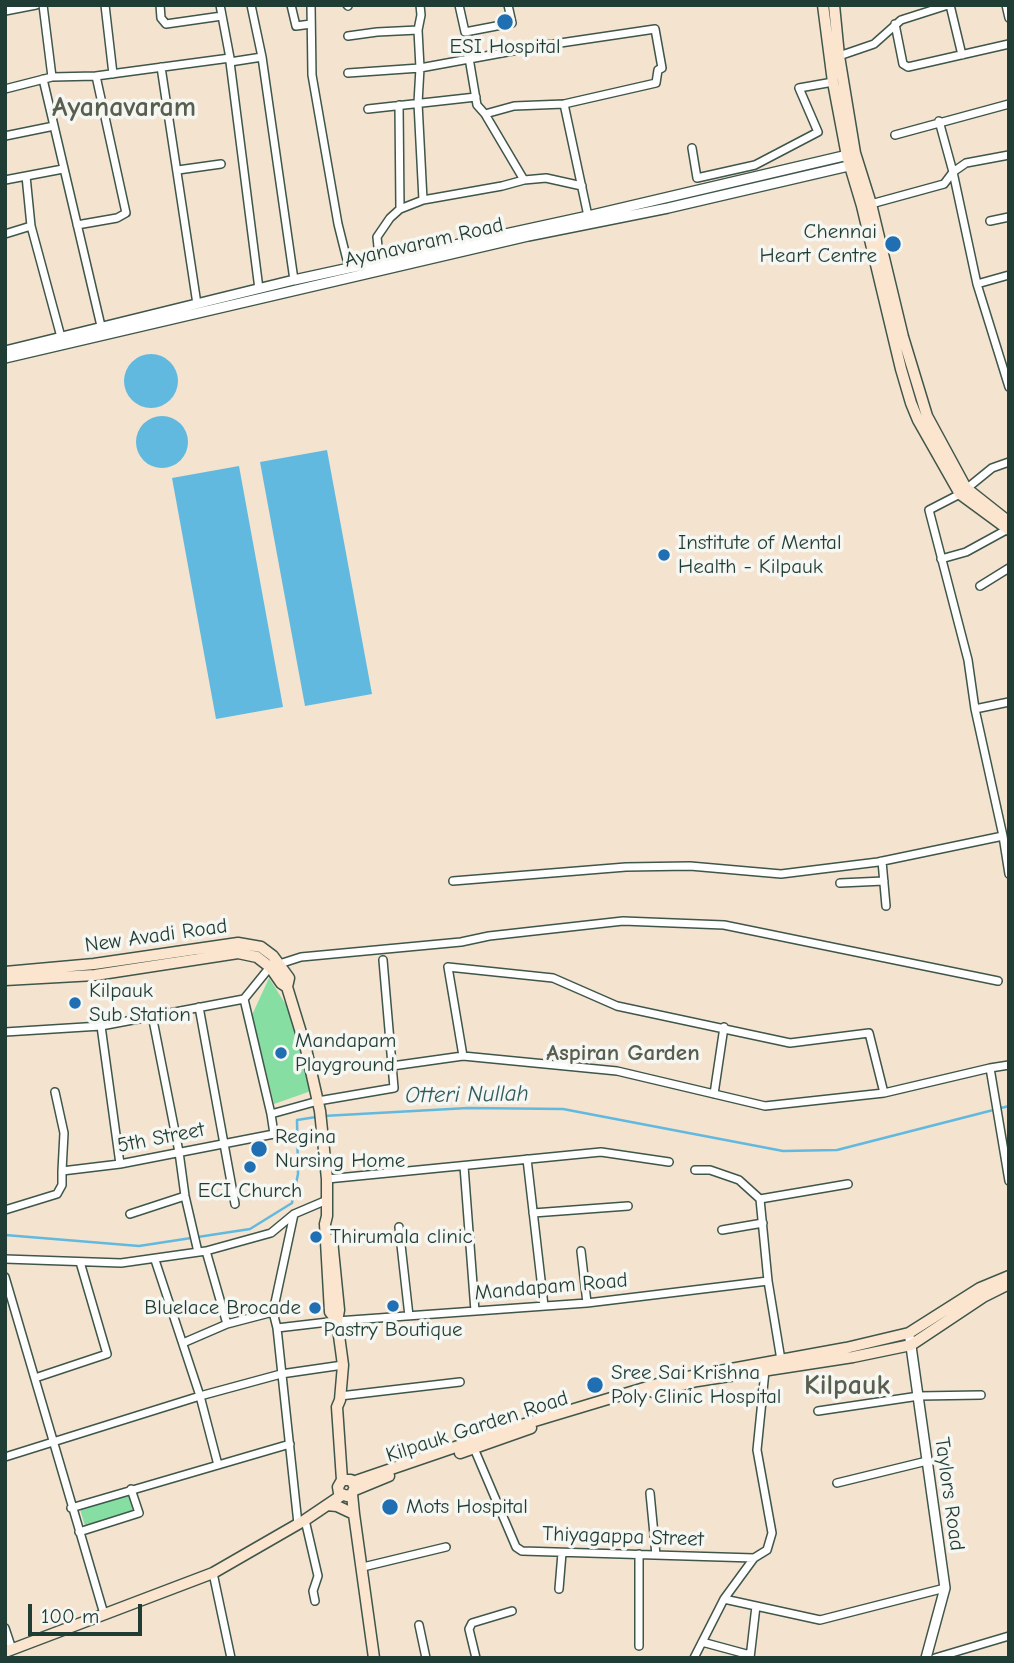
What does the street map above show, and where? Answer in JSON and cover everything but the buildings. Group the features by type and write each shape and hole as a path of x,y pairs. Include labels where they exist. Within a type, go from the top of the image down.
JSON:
{"main road":[{"path":"823,5 833,82 911,403 918,420 963,491 1008,529"},
{"path":"834,5 853,160 871,204 903,337 927,416 963,491 1009,522"},
{"name":"New Avadi Road","path":"5,972 94,964 238,943 261,947 274,956 275,966 281,983 287,987 306,1049 319,1106 327,1179 325,1224 330,1312 337,1321 343,1365 337,1407 348,1488 363,1567 374,1658"},
{"name":"New Avadi Road","path":"5,980 95,975 238,953 257,957 275,966"},
{"name":"Kilpauk Garden Road","path":"473,1445 508,1429 671,1380 909,1333 980,1288 1009,1276"},
{"name":"Kilpauk Garden Road","path":"9,1650 213,1573 301,1522 348,1488 473,1445 675,1386 911,1345 983,1297 1009,1284"},
{"path":"327,1505 338,1506 354,1514"}],"street":[{"path":"5,11 36,5"},
{"path":"43,5 52,77"},
{"path":"105,5 113,74"},
{"path":"160,5 161,18 166,24 222,16"},
{"path":"220,5 230,60 258,289"},
{"path":"251,5 262,57 293,280"},
{"path":"291,5 296,26 312,24"},
{"path":"311,5 312,75 338,224 349,268"},
{"path":"420,5 418,103 423,200"},
{"path":"459,5 465,32 512,23 508,5"},
{"path":"839,56 874,44 901,20 949,5 962,55"},
{"path":"1006,5 1009,18"},
{"path":"895,24 903,64 906,67 1009,44"},
{"path":"348,73 420,68 655,29 662,68 658,70 656,83 565,104 514,106 485,114"},
{"path":"348,36 418,30"},
{"path":"5,89 52,77 96,76 161,66 262,57"},
{"path":"469,58 477,104 524,180"},
{"path":"161,66 197,303"},
{"path":"77,225 126,214 96,76"},
{"path":"43,79 101,326"},
{"path":"692,148 697,178 755,165 818,132 799,88 833,82"},
{"path":"368,108 475,97"},
{"path":"565,104 588,216"},
{"path":"895,135 1009,104"},
{"path":"399,105 400,209"},
{"path":"939,121 977,284 1009,387"},
{"path":"5,136 54,125"},
{"path":"871,204 944,184 953,172 966,163 1009,155"},
{"name":"Ayanavaram Road","path":"7,351 588,216 853,160"},
{"name":"Ayanavaram Road","path":"7,351 293,280 668,208 853,160"},
{"path":"178,170 220,164"},
{"path":"5,180 63,169"},
{"path":"26,176 31,226 61,337"},
{"path":"380,265 377,237 400,209 423,200 545,178 582,186"},
{"path":"990,221 1009,217"},
{"path":"5,234 31,226"},
{"path":"977,284 1009,275"},
{"path":"1009,462 992,468 963,491 929,510 968,660 975,709 1009,874"},
{"path":"941,559 967,552 1008,529"},
{"path":"979,586 1007,572"},
{"path":"975,709 1009,702"},
{"path":"453,881 603,868 660,866 781,874 882,861 1003,836"},
{"path":"882,861 886,906"},
{"path":"839,883 884,881"},
{"path":"5,1032 101,1026 244,999 275,966 301,957 461,942 489,936 623,921 724,925 998,981"},
{"path":"244,999 271,1114 394,1088 383,960"},
{"path":"463,1056 448,967 553,978 617,1006 790,1043 869,1034 884,1093"},
{"path":"199,1007 235,1204"},
{"path":"152,1015 185,1196 194,1233 227,1324"},
{"path":"101,1026 120,1164"},
{"path":"714,1094 724,1027"},
{"path":"392,1066 463,1056 617,1071 765,1106 884,1093 1009,1065"},
{"path":"990,1068 1009,1181"},
{"path":"5,1210 57,1194 62,1185 64,1133 54,1092"},
{"name":"5th Street","path":"62,1171 120,1164 274,1134 271,1114"},
{"path":"327,1179 601,1152 669,1162"},
{"path":"527,1160 544,1306"},
{"path":"464,1166 475,1311"},
{"path":"695,1170 710,1170 739,1180 760,1199 768,1281 781,1360"},
{"path":"760,1199 848,1184"},
{"path":"130,1213 185,1196"},
{"path":"5,1259 121,1264 155,1260 271,1233 294,1214 327,1200"},
{"path":"533,1213 628,1206"},
{"path":"294,1214 273,1312 301,1522 318,1576 313,1591 315,1601"},
{"path":"722,1230 763,1223"},
{"path":"399,1227 409,1316"},
{"path":"581,1251 587,1303"},
{"path":"155,1260 200,1396 218,1465"},
{"path":"35,1378 107,1354 80,1262"},
{"path":"5,1277 8,1298 35,1378 104,1614"},
{"name":"Mandapam Road","path":"276,1328 587,1303 768,1281"},
{"path":"183,1343 227,1324 273,1312"},
{"name":"Taylors Road","path":"909,1333 945,1588 926,1658"},
{"path":"5,1457 200,1396 281,1374 343,1365"},
{"path":"694,1658 724,1599 754,1559 767,1550 772,1534 757,1450 765,1371"},
{"path":"340,1398 460,1382"},
{"path":"818,1411 919,1396 981,1395"},
{"path":"71,1508 290,1444"},
{"name":"Thiyagappa Street","path":"473,1445 516,1547 522,1551 754,1559"},
{"path":"838,1483 927,1461"},
{"path":"79,1532 139,1513 131,1489"},
{"path":"650,1493 656,1555"},
{"path":"363,1567 446,1547"},
{"path":"559,1589 562,1553"},
{"path":"639,1554 639,1646"},
{"path":"213,1573 231,1658"},
{"path":"724,1599 820,1620 945,1588"},
{"path":"702,1642 750,1656 756,1606"},
{"path":"476,1658 469,1629 472,1623 512,1611"},
{"path":"419,1625 426,1658"},
{"path":"5,1628 9,1650"},
{"path":"935,1658 1009,1636"}],"green space":[{"name":"Mandapam Playground","path":"269,978 288,1008 311,1091 274,1104 252,1015"},
{"path":"129,1494 134,1511 85,1526 80,1509"}],"water":[{"path":"151,354 170,362 178,381 170,400 151,408 132,400 124,381 132,362"},
{"path":"162,416 172,418 180,424 186,432 186,452 180,460 172,466 162,468 152,466 144,460 138,452 136,442 138,432 144,424 152,418"},
{"path":"327,450 372,694 305,706 260,462"},
{"path":"239,466 283,707 216,719 172,478"}],"waterway":[{"name":"Otteri Nullah","path":"323,1116 468,1108 563,1109 783,1151 837,1150 1009,1106"},
{"name":"Otteri Nullah","path":"5,1235 139,1246 250,1229 292,1203 298,1174 297,1120 316,1117"}],"place":[{"name":"ESI Hospital","path":"505,22"},
{"name":"Chennai Heart Centre","path":"893,244"},
{"name":"Institute of Mental Health - Kilpauk","path":"664,555"},
{"name":"Kilpauk Sub Station","path":"75,1003"},
{"name":"Mandapam Playground","path":"281,1053"},
{"name":"Regina Nursing Home","path":"259,1149"},
{"name":"ECI Church","path":"250,1167"},
{"name":"Thirumala clinic","path":"316,1237"},
{"name":"Pastry Boutique","path":"393,1306"},
{"name":"Bluelace Brocade","path":"315,1308"},
{"name":"Sree Sai Krishna Poly Clinic Hospital","path":"595,1385"},
{"name":"Mots Hospital","path":"390,1507"}],"district":[{"name":"Ayanavaram","path":"124,108"},
{"name":"Aspiran Garden","path":"623,1053"},
{"name":"Kilpauk","path":"847,1386"}]}
